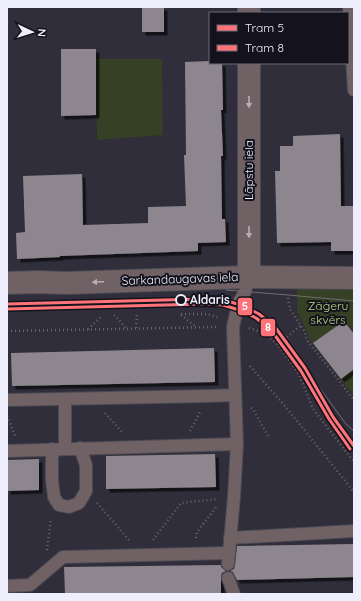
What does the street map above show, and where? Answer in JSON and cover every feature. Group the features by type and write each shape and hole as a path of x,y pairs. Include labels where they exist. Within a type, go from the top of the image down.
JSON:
{"street":[{"name":"Lāpstu iela","path":"249,64 249,277"},
{"name":"Sarkandaugavas iela","path":"7,283 66,283 249,277 354,278"}],"lane":[{"path":"349,7 354,90"},
{"path":"7,586 30,585 63,557 196,554 228,559 230,538 229,498 237,444 233,327 239,302 245,292 249,277"},
{"path":"7,400 208,396 235,399"},
{"path":"65,399 65,449"},
{"path":"7,451 237,444"},
{"path":"52,449 52,480 54,497 59,505 69,506 79,503 86,491 86,465 80,448"},
{"path":"230,538 354,531"},
{"path":"228,578 234,594"}],"path":[{"path":"289,277 288,305 290,309 305,332 307,340 354,400"},
{"path":"196,327 181,314 207,314 221,318"},
{"path":"114,315 127,329"},
{"path":"136,315 136,329"},
{"path":"88,329 102,316"},
{"path":"278,345 300,326"},
{"path":"7,331 233,327 249,328 264,333 278,345 299,374 313,409 354,462"},
{"path":"246,361 285,406 354,492"},
{"path":"182,445 208,396"},
{"path":"92,398 136,447"},
{"path":"235,399 253,408 268,436"},
{"path":"7,416 21,450"},
{"path":"86,491 134,545"},
{"path":"43,574 54,497"},
{"path":"150,544 181,503 229,498"},
{"path":"196,554 197,532 229,498"}],"green space":[{"path":"96,59 162,59 163,135 97,140"},
{"name":"Zāģeru skvērs","path":"297,287 354,287 354,396 310,340 297,312"}],"building":[{"path":"142,7 164,7 164,32 142,32"},
{"path":"61,49 96,49 96,115 61,116"},
{"path":"209,61 209,64 222,64 222,219 225,219 226,242 198,243 198,251 17,259 16,233 25,232 23,176 82,174 83,225 148,223 148,207 186,206 184,155 186,155 185,62"},
{"path":"340,134 341,206 354,206 354,251 331,251 331,242 277,243 275,171 280,171 280,146 293,146 293,136"},
{"path":"344,321 354,334 354,369 341,379 313,343"},
{"path":"214,348 215,382 12,386 11,353"},
{"path":"215,454 216,487 106,489 106,456"},
{"path":"39,459 39,490 7,491 7,460"},
{"path":"354,544 354,577 237,580 233,572 230,571 234,569 237,546"},
{"path":"221,565 221,567 226,571 222,573 221,576 221,594 65,594 64,567"}],"tram line":[{"path":"226,290 354,301"},
{"name":"5","path":"7,304 204,299 224,300 244,306 259,314 275,327 305,368 333,417 354,446"},
{"name":"8","path":"7,309 204,304 223,305 242,311 256,318 271,330 301,371 329,419 350,449"},
{"path":"305,368 346,424 354,431"}],"place":[{"name":"Aldaris","path":"181,300"}]}
